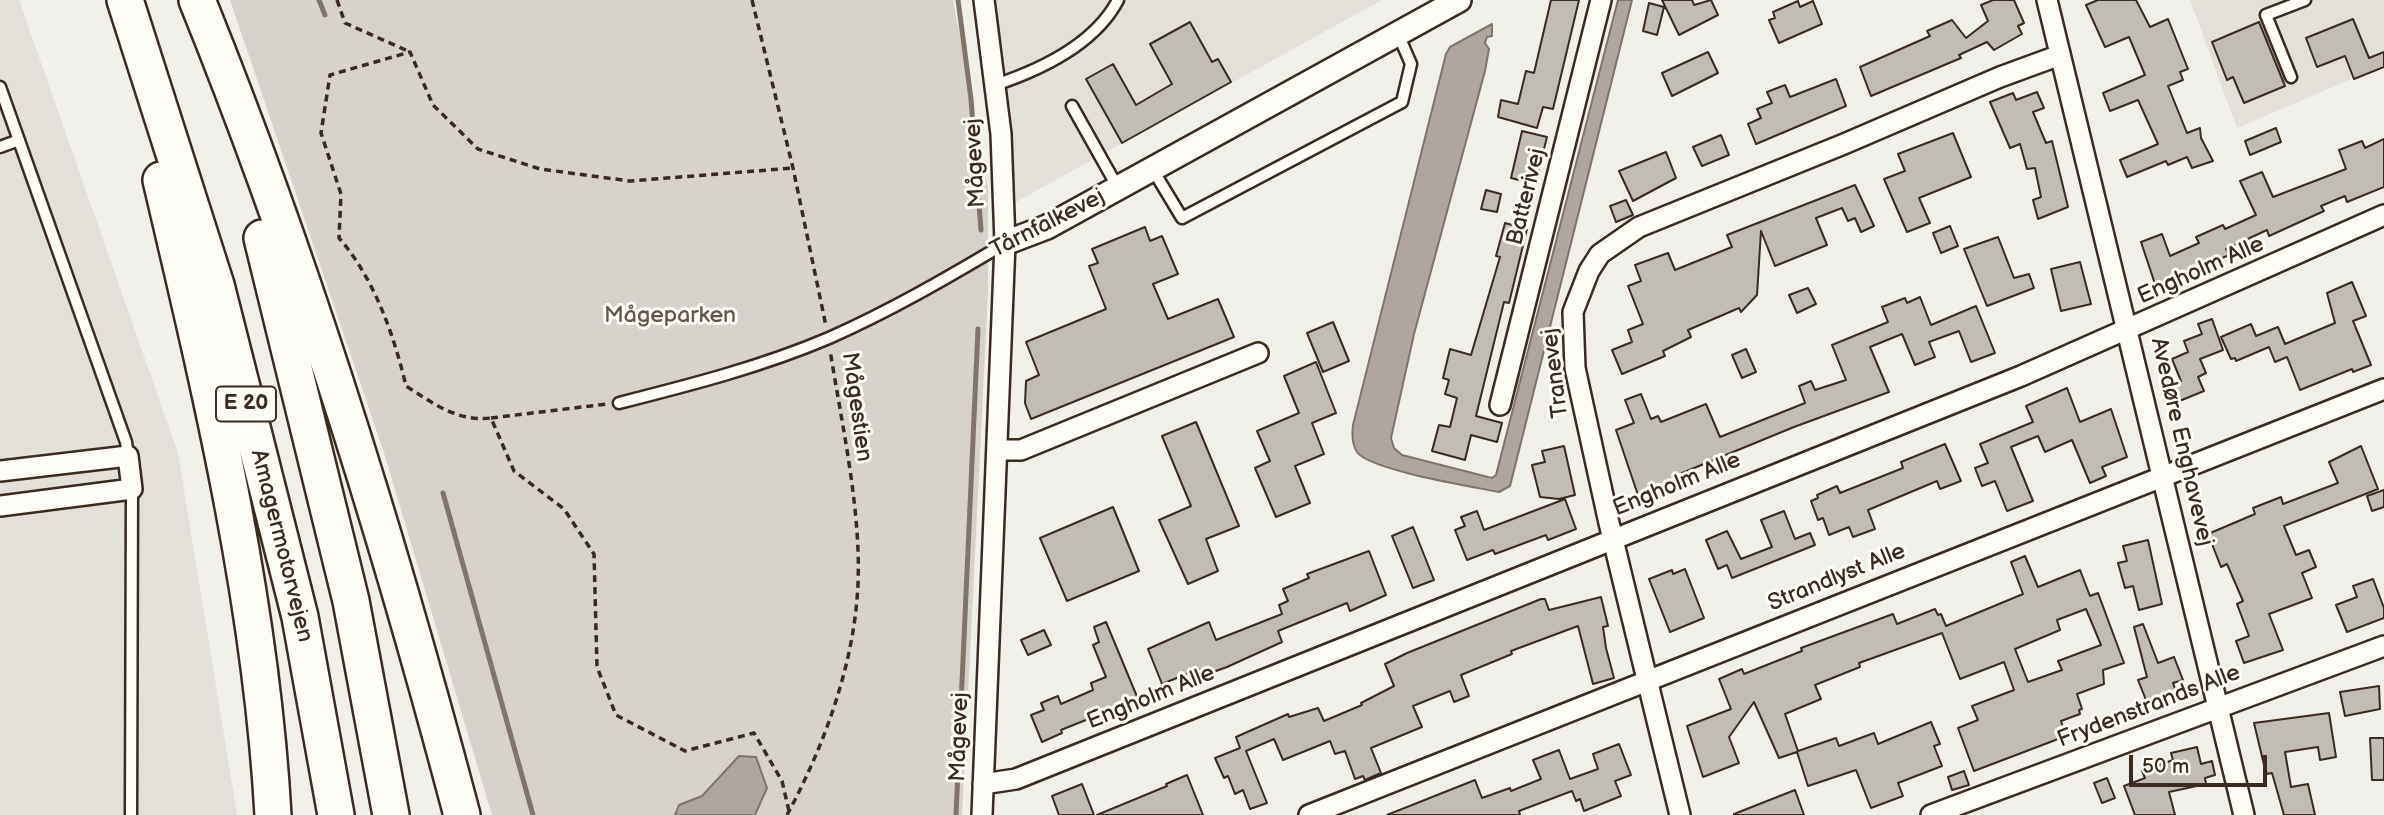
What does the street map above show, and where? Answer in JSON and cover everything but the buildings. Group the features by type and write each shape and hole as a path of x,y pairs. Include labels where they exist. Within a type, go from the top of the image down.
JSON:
{"highway":[{"path":"116,0 209,384 247,579 268,743 272,815"},
{"name":"Amagermotorvejen","path":"125,0 219,298 300,617 336,815"},
{"name":"E 20","path":"188,0 269,259 351,601 391,815"},
{"path":"197,0 249,128 372,498 462,815"}],"street":[{"name":"Mågevej","path":"982,815 1005,243 1001,134 984,0"},
{"name":"Tårnfalkevej","path":"1005,243 1047,227 1459,0"},
{"name":"Batterivej","path":"1500,405 1601,0"},
{"name":"Avedøre Enghavevej","path":"2047,0 2220,706 2244,815"},
{"name":"Tranevej","path":"1680,815 1650,679 1580,397 1572,337 1573,312 1580,289 1600,254 1639,227 1844,144 2000,76 2060,55"},
{"name":"Engholm Alle","path":"983,784 1016,779 2129,330 2384,215"},
{"path":"997,450 1021,450 1258,354"},
{"name":"Strandlyst Alle","path":"1310,815 2384,389"},
{"path":"0,471 128,456 132,489 0,506"},
{"name":"Frydenstrands Alle","path":"1931,815 1966,809 2220,706 2384,646"}],"lane":[{"path":"995,85 1028,74 1089,36 1118,0"},
{"path":"2291,77 2266,15 2305,0"},
{"path":"1153,169 1182,218 1402,102 1411,64 1398,33"},
{"path":"0,87 126,442 128,456"},
{"path":"1072,106 1118,188"},
{"path":"0,147 19,140"},
{"name":"Tårnfalkevej","path":"619,403 725,376 828,338 919,294 1005,243"},
{"path":"131,815 132,489"}],"path":[{"path":"337,0 345,23 410,52 433,105 478,149 540,169 630,181 793,168"},
{"name":"Mågestien","path":"752,0 793,168 828,338 853,511 857,598 830,719 807,778 788,813"},
{"path":"410,52 330,75 321,133 341,194 340,238 354,256 397,344 406,386 445,411 475,420 619,403"},
{"path":"491,418 514,471 564,509 594,555 597,667 616,715 685,751 754,733 782,781 788,813"}],"shaded area":[{"path":"0,0 19,0 178,453 237,815 0,815"},
{"path":"992,0 1382,0 1014,203"},
{"path":"1618,0 1632,0 1510,486 1499,492 1423,477 1366,459 1355,449 1353,425 1446,54 1450,47 1492,24 1492,36 1487,37 1485,43 1489,49 1485,71 1414,334 1391,438 1394,448 1402,455 1492,478 1496,475"},
{"path":"2190,0 2384,0 2384,65 2237,128"},
{"path":"739,756 756,757 767,788 755,815 675,815 679,805 702,796"}],"green space":[{"name":"Mågeparken","path":"230,0 953,0 988,187 988,294 962,815 492,815 384,453"}],"waterway":[{"path":"319,0 325,15"},
{"path":"958,0 971,99 981,230"},
{"path":"956,815 978,329"},
{"path":"443,493 533,815"}]}
